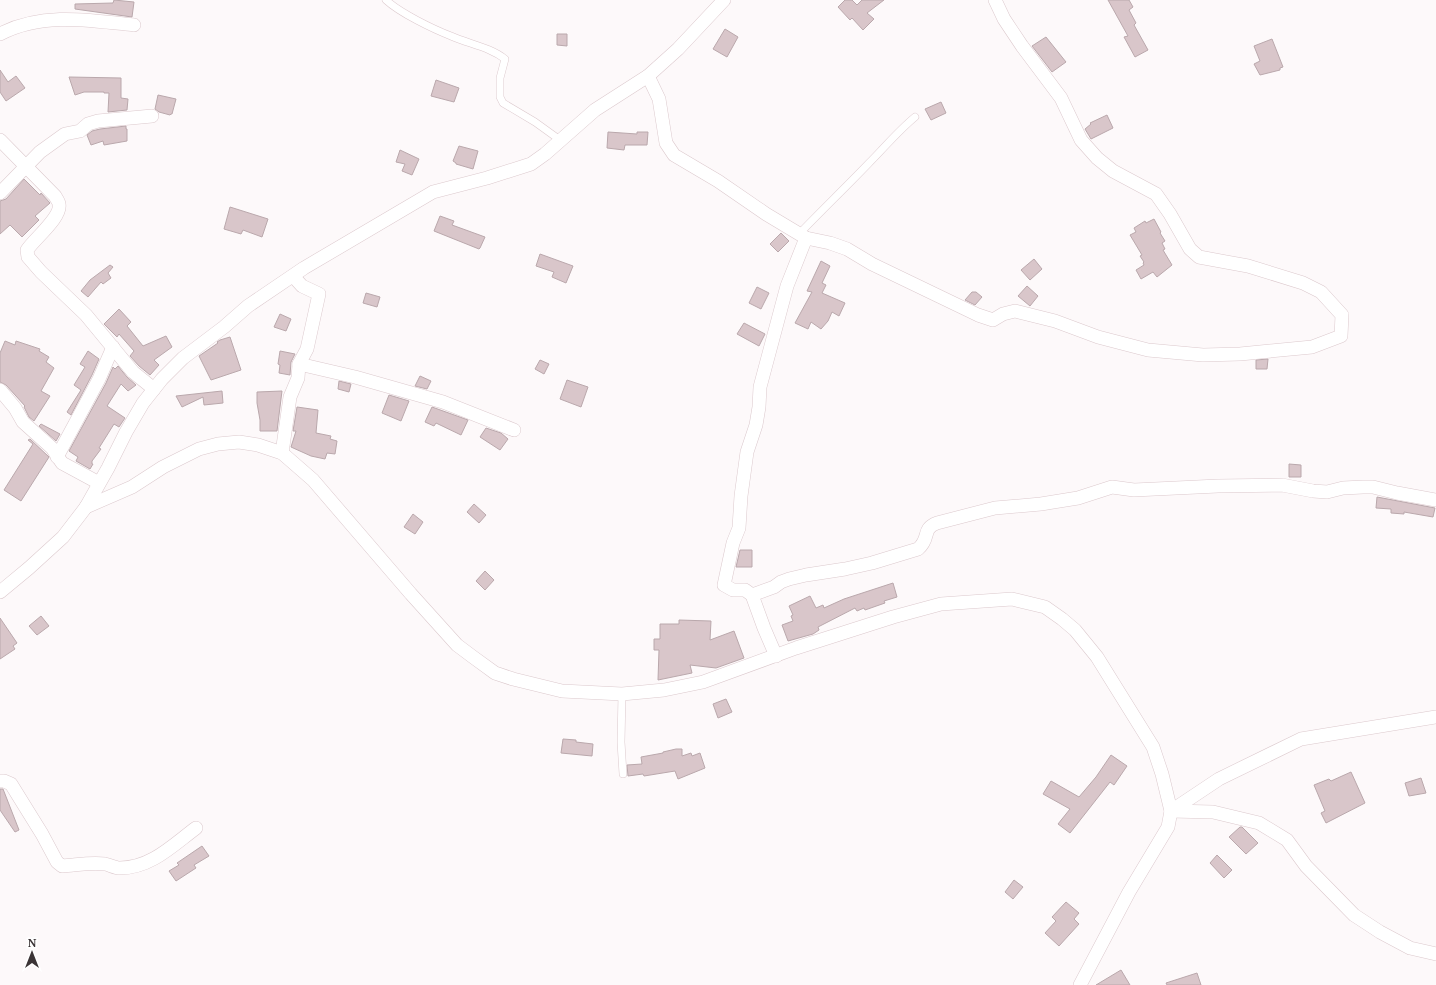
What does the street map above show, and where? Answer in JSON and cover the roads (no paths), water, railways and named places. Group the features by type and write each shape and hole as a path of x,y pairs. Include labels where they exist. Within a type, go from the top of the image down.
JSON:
{"street":[{"path":"0,592 63,537 86,507 143,402 162,379 183,358 224,327 248,306 293,276 433,192 487,178 531,164 545,154 595,110 648,76 678,49 724,0"},
{"path":"648,76 659,99 666,143 674,155 718,181 766,214 803,236 847,249 872,264 978,315 993,320 1003,314 1015,311 1055,321 1098,337 1148,350 1203,355 1240,354 1312,347 1341,336 1342,315 1321,292 1303,283 1248,266 1199,257 1190,249 1170,214 1156,194 1113,170 1097,158 1081,140 1061,98 1018,41 1004,19 995,0"},
{"path":"0,34 24,24 54,20 84,19 134,25"},
{"path":"0,193 40,152 65,134 80,131 88,124 118,119 152,116"},
{"path":"0,140 55,196 60,204 58,214 27,250 28,257 41,272 86,314 133,372 154,389"},
{"path":"776,656 752,595 745,590 729,588 724,585 733,543 739,528 741,496 747,452 756,425 760,387 787,286 803,236"},
{"path":"282,454 290,398 298,378 299,364 307,349 318,305 319,294 302,286 293,276"},
{"path":"58,457 99,379 113,347"},
{"path":"299,364 354,377 443,402 514,430"},
{"path":"0,390 15,408 23,422 52,448 62,463 99,483"},
{"path":"86,507 132,487 164,467 200,449 218,444 239,442 258,445 282,454 313,480 457,645 495,673 562,691 622,694 664,690 703,682 893,617 941,604 1012,599 1044,607 1075,630 1097,657 1153,747 1162,774 1171,812 1168,827 1129,892 1080,985"},
{"path":"752,595 774,587 789,579 872,563 918,549 923,545 926,539 927,530 930,526 937,523 995,508 1041,504 1078,498 1112,487 1134,490 1238,485 1282,485 1313,491 1328,492 1343,488 1363,487 1436,500"},
{"path":"1171,812 1220,779 1300,740 1436,717"},
{"path":"0,781 11,784 42,834 57,862 62,866 90,863 107,864 119,868 135,866 151,861 168,851 196,828"},
{"path":"1171,812 1213,812 1259,823 1287,840 1306,866 1354,915 1380,932 1410,948 1436,954"}],"lane":[{"path":"386,0 391,5 451,37 500,55 505,59 500,78 500,97 503,103 535,122 560,140"},
{"path":"803,236 825,206 869,164 902,127 915,117"},
{"path":"622,694 621,742 623,774"}]}
